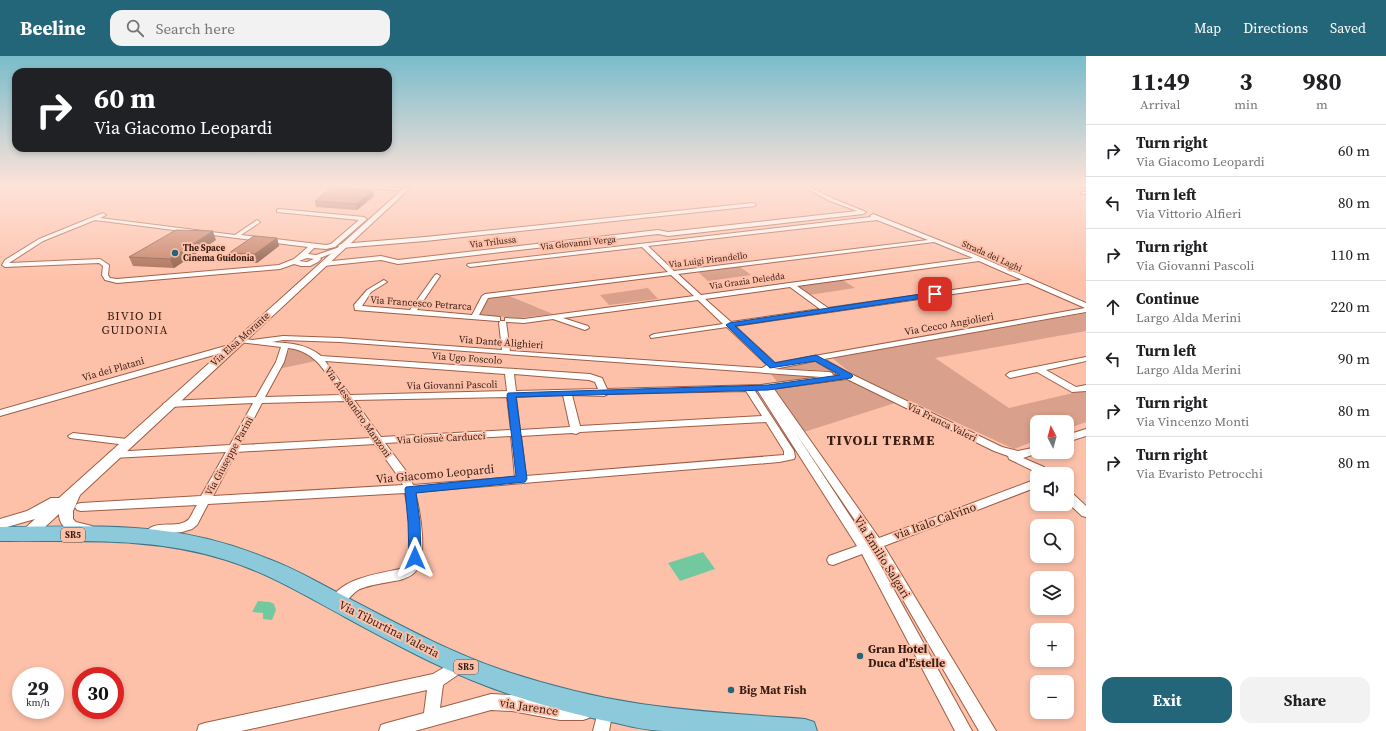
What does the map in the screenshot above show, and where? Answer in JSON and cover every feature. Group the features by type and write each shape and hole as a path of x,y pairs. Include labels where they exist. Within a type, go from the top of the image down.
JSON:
{"main road":[{"name":"Via Tiburtina Valeria","path":"0,534 149,536 190,543 247,560 279,572 460,665 502,681 550,696 605,709 674,720 805,731"}],"street":[{"path":"100,216 37,242 7,261 5,265 100,261 106,264 105,275 107,279 117,281 280,267 297,260 339,248 644,216"},
{"path":"94,219 313,246 333,246 364,219 337,216"},
{"name":"Via Elsa Morante","path":"27,535 235,344 309,267 324,263 372,216"},
{"name":"Via Trilussa","path":"324,263 379,258 398,262 658,232 665,234 822,216"},
{"name":"Strada dei Laghi","path":"874,216 979,259 1086,306"},
{"name":"Via Giovanni Verga","path":"470,265 878,218"},
{"path":"234,236 257,222"},
{"name":"Via Luigi Pirandello","path":"475,317 485,296 933,241"},
{"path":"643,245 773,366"},
{"path":"297,260 313,246"},
{"path":"305,252 323,258 324,263"},
{"path":"297,260 297,264 309,267 318,260 314,256"},
{"name":"Via Grazia Deledda","path":"518,321 979,259"},
{"path":"412,313 437,276"},
{"path":"654,336 1027,281"},
{"name":"Via Francesco Petrarca","path":"384,282 369,291 358,305 358,308 475,317 503,321 518,321"},
{"path":"792,285 827,311"},
{"name":"Via Cecco Angiolieri","path":"763,371 773,366 1086,310"},
{"path":"555,317 585,328"},
{"path":"503,321 506,353"},
{"name":"Via Dante Alighieri","path":"235,344 277,338 307,338 848,376"},
{"name":"Via Alessandro Manzoni","path":"253,342 306,348 319,358 405,478 410,489 415,535 415,558 412,567 401,574 355,586 336,602"},
{"name":"Via dei Platani","path":"0,413 235,344"},
{"name":"Via Giuseppe Parini","path":"149,536 157,529 182,528 191,525 280,362 285,346"},
{"name":"Via Ugo Foscolo","path":"319,358 596,378 600,381 604,393"},
{"name":"Via Franca Valeri","path":"816,358 848,376 998,449 1015,455 1026,455"},
{"path":"1010,375 1086,359"},
{"path":"1038,369 1075,390 1086,388"},
{"path":"763,371 761,388 769,420"},
{"path":"508,372 522,479"},
{"name":"Via Giovanni Pascoli","path":"168,404 259,400 568,394 761,388 848,376"},
{"name":"Via Emilio Salgari","path":"761,388 870,545 988,731"},
{"path":"568,394 576,431"},
{"name":"Via Giosuè Carducci","path":"113,455 769,420"},
{"name":"Via Giacomo Leopardi","path":"81,507 204,502 410,489 790,457 789,451 769,420"},
{"path":"1074,436 1086,432"},
{"path":"73,436 127,442"},
{"path":"998,449 1033,467"},
{"path":"1030,453 1026,455 1038,467"},
{"name":"via Italo Calvino","path":"832,560 1030,486"},
{"name":"Via Elsa Morante","path":"0,524 40,511 75,490"},
{"name":"Via Elsa Morante","path":"75,490 65,515 69,524 81,529 119,535"},
{"path":"1074,502 1086,513"},
{"name":"Via Emilio Salgari","path":"870,545 964,731"},
{"path":"205,731 436,681 460,665"},
{"path":"432,718 436,681"},
{"name":"via Jarence","path":"387,731 485,703 512,703 560,712 585,712 605,709"},
{"path":"601,731 605,709"}],"shaded area":[{"path":"739,266 751,275 708,281 697,271"},
{"path":"841,279 855,288 809,295 796,285"},
{"path":"648,288 658,299 609,305 600,295"},
{"path":"507,295 553,314 519,318 480,315 488,297"},
{"path":"1086,313 1086,331 935,358 1009,408 1086,390 1086,422 1074,426 1074,415 1030,415 1030,443 1014,449 852,374 831,357"},
{"path":"291,347 306,350 316,361 278,369"},
{"path":"814,362 834,371 775,368"},
{"path":"771,374 823,377 778,383"},
{"path":"848,380 895,403 804,432 776,390"},
{"path":"703,552 715,569 680,581 668,563"},
{"path":"258,601 270,602 274,604 276,610 272,620 263,619 263,613 252,612"}],"building":[{"path":"176,230 213,231 170,259 129,257"},
{"path":"254,236 277,238 255,254 229,253"}],"place":[{"name":"The Space Cinema Guidonia","path":"175,253"},
{"name":"Gran Hotel Duca d'Estelle","path":"860,656"},
{"name":"Big Mat Fish","path":"731,690"}],"district":[{"name":"BIVIO DI GUIDONIA","path":"135,323"},
{"name":"TIVOLI TERME","path":"881,440"}],"route":[{"path":"415,558 415,535 410,489 522,479 511,395 768,388 848,376 816,358 773,366 729,325 935,294"}]}
